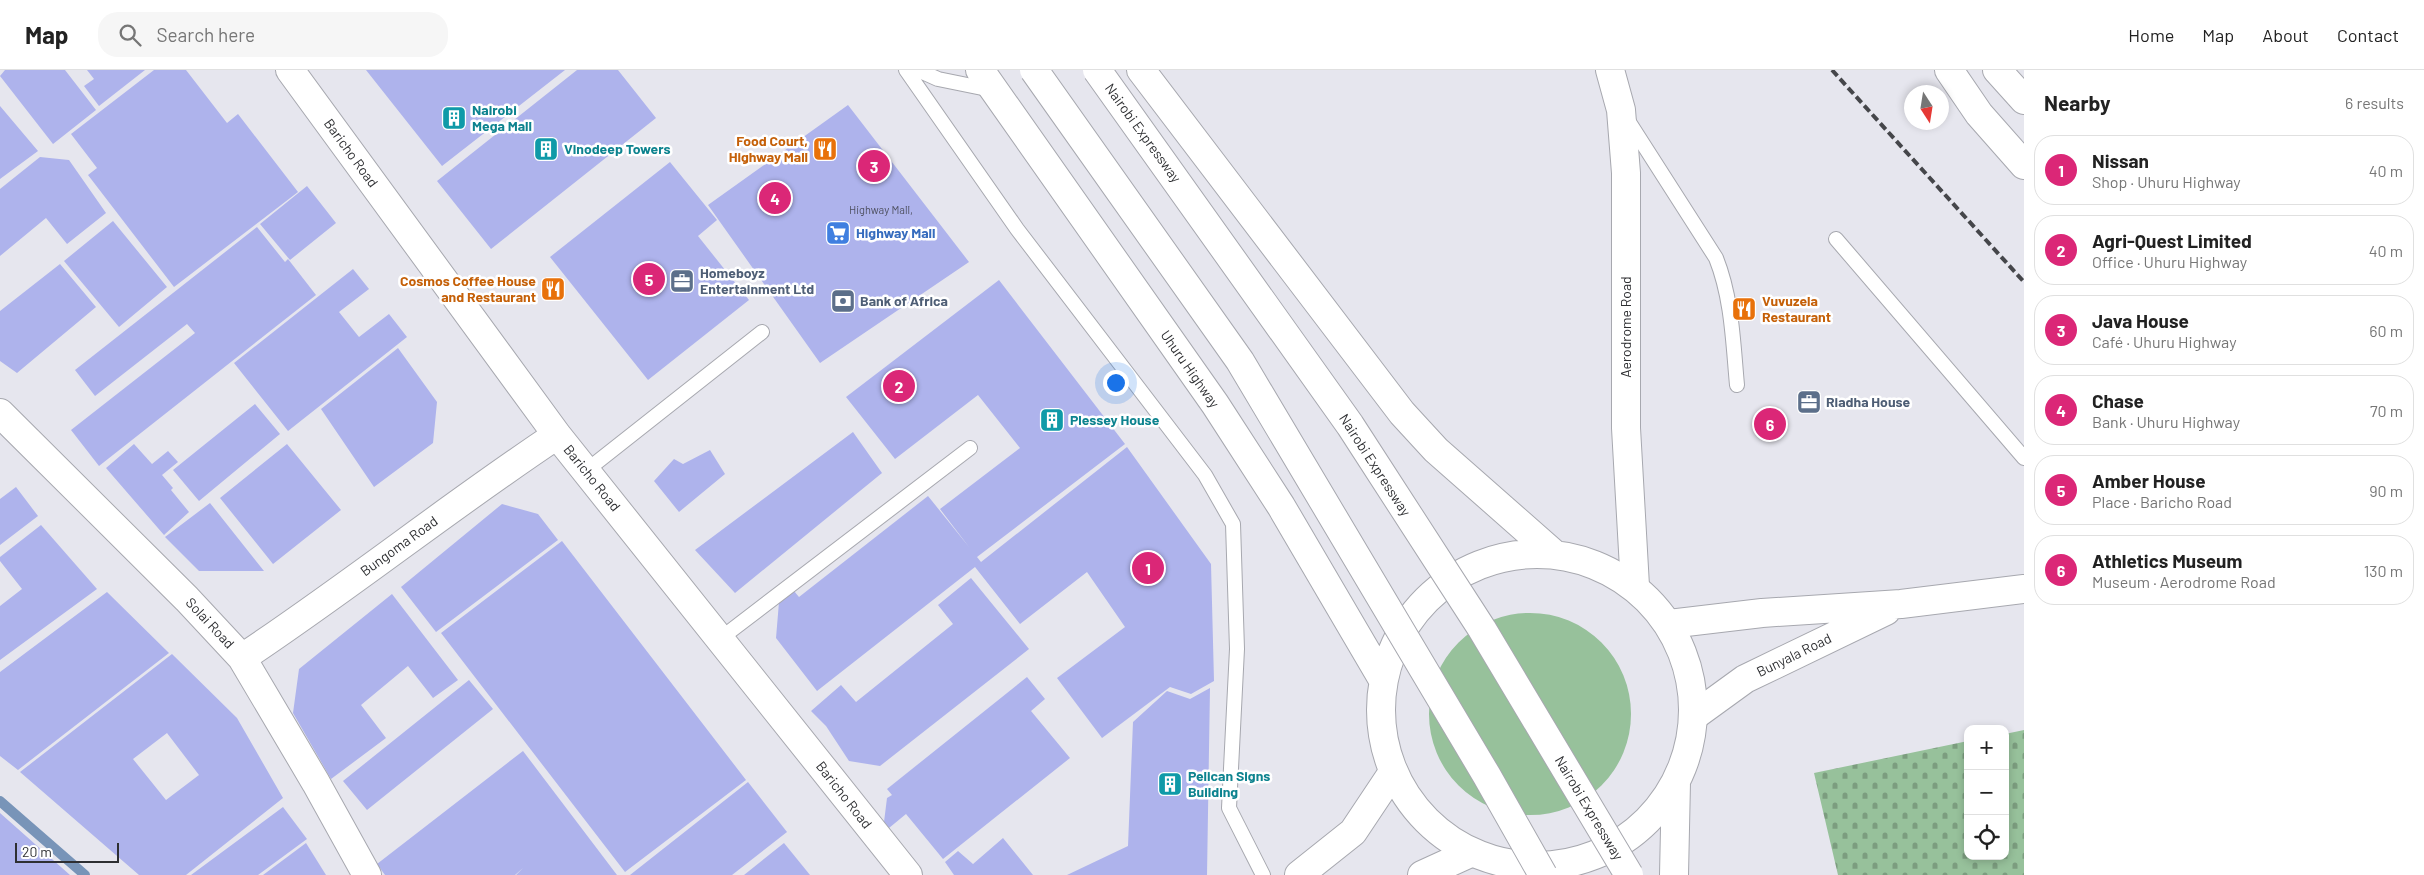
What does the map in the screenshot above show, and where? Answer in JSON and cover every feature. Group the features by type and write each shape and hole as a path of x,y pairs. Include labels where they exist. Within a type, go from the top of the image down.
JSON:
{"main road":[{"name":"Baricho Road","path":"290,70 557,434 908,875"},
{"path":"1034,70 1240,361 1487,776 1543,875"},
{"name":"Nairobi Expressway","path":"1097,70 1350,425 1482,629 1629,875"},
{"path":"1141,70 1402,413 1436,450 1553,553"},
{"name":"Aerodrome Road","path":"1610,70 1621,110 1626,174 1626,428 1635,586"},
{"path":"1949,70 1980,114 2022,157"},
{"path":"1997,70 2024,100"},
{"name":"Uhuru Highway","path":"988,80 1215,404 1315,561 1383,680"},
{"name":"Solai Road","path":"0,413 187,599 242,658 316,783 367,875"},
{"name":"Bungoma Road","path":"242,658 293,624 497,475 557,434"},
{"path":"1553,553 1596,564 1635,586 1669,624 1689,668 1694,716 1684,764 1676,782 1650,818 1614,845 1573,862 1517,870 1468,854 1417,810 1393,772 1381,729 1383,680 1389,653 1427,597 1464,570 1508,556 1553,553"},
{"name":"Bunyala Road","path":"1669,624 1762,613 1900,604 2024,590"},
{"name":"Bunyala Road","path":"1694,716 1745,679 1900,604"},
{"path":"1299,875 1352,832 1393,772"},
{"path":"1674,875 1676,782"},
{"path":"1422,875 1468,854"}],"lane":[{"path":"906,70 1017,229 1205,475 1234,524 1237,649 1229,808 1263,875"},
{"path":"918,70 938,79 988,80"},
{"path":"1621,110 1716,258 1724,277 1728,296 1738,385"},
{"path":"1836,240 2024,458"},
{"path":"587,470 762,332"},
{"path":"720,639 970,448"}],"green space":[{"path":"1530,613 1550,615 1578,625 1594,636 1608,650 1623,675 1629,694 1631,714 1629,734 1619,762 1608,778 1594,792 1569,807 1550,813 1530,815 1510,813 1482,803 1466,792 1452,778 1437,753 1431,734 1429,714 1431,694 1441,666 1452,650 1466,636 1491,621 1510,615"},
{"path":"2024,730 2024,875 1838,875 1814,773 1964,742 1964,860 2009,860 2009,733"}],"building":[{"path":"5,70 65,70 96,110 53,144 0,76"},
{"path":"87,70 145,70 99,106 84,86 94,79"},
{"path":"154,70 186,70 227,123 238,114 298,192 174,287 88,175 97,168 71,134"},
{"name":"Nairobi Mega Mall","path":"366,70 565,70 442,166"},
{"name":"Vinodeep Towers","path":"577,70 618,70 656,118 491,249 437,181"},
{"name":"Highway Mall","path":"848,105 969,262 820,363 708,205"},
{"path":"0,106 38,151 0,179"},
{"path":"40,157 69,160 106,213 67,244 46,218 0,256 0,189"},
{"path":"670,162 717,220 698,236 749,300 648,380 550,257"},
{"path":"307,186 336,223 290,260 260,224"},
{"path":"113,221 167,287 119,327 64,261"},
{"path":"257,227 285,262 288,259 316,295 99,466 71,430 195,333 187,324 95,396 75,370"},
{"path":"60,264 96,307 17,373 0,361 0,311"},
{"path":"353,269 369,289 339,312 359,337 389,314 407,337 288,431 234,363"},
{"path":"999,280 1125,444 977,557 981,562 1127,447 1211,564 1214,681 1191,694 1170,687 1102,738 1057,678 1125,627 1087,572 1020,624 975,567 817,691 776,638 779,602 794,591 799,597 928,496 969,547 940,509 1020,448 978,395 895,459 846,397"},
{"path":"398,348 437,402 433,443 374,487 321,409"},
{"path":"255,404 280,434 199,501 173,470"},
{"path":"853,432 882,473 735,593 695,550"},
{"path":"134,444 152,464 168,451 178,462 162,475 173,488 171,490 189,512 164,535 106,468"},
{"path":"287,444 341,510 273,564 220,498"},
{"path":"710,450 725,474 679,512 654,481 674,459 683,464"},
{"path":"16,487 38,516 0,545 0,499"},
{"path":"210,503 264,571 199,571 165,537"},
{"path":"502,504 538,514 558,540 436,632 401,587"},
{"path":"41,525 97,589 0,660 0,606 22,589 0,561 0,557"},
{"path":"562,541 746,780 625,872 441,633"},
{"path":"971,578 1029,649 880,766 849,761 826,726 811,711 841,685 856,702 953,624 938,605"},
{"path":"107,592 169,653 18,770 0,756 0,672"},
{"path":"392,594 458,680 433,698 408,666 361,705 386,738 331,779 293,713 299,669"},
{"path":"172,654 237,718 283,798 186,875 139,875 20,772","holes":["167,733 199,775 166,800 133,759"]},
{"path":"1027,677 1045,699 1031,711 1070,758 943,859 906,814 889,828 884,822 887,798 892,795 887,789"},
{"path":"469,680 493,709 367,810 343,781"},
{"name":"Pelican Signs Building","path":"1210,688 1207,875 1067,875 1128,846 1133,722 1167,691 1190,699"},
{"path":"523,751 617,875 516,875 523,868 515,875 385,875 377,864"},
{"path":"748,782 787,832 732,875 630,875"},
{"path":"283,807 307,839 258,875 191,875"},
{"path":"0,813 70,875 0,875"},
{"path":"1003,838 1033,875 954,875 945,862 958,851 973,864"},
{"path":"306,843 326,875 263,875"},
{"path":"784,843 810,875 744,875"}],"waterway":[{"path":"0,801 85,875"}],"railway":[{"path":"1832,70 2024,282"}],"place":[{"name":"Nairobi Mega Mall","path":"454,118"},
{"name":"Vinodeep Towers","path":"546,149"},
{"name":"Food Court, Highway Mall","path":"825,149"},
{"name":"Java House","path":"874,166"},
{"name":"Chase","path":"775,198"},
{"name":"Highway Mall","path":"838,233"},
{"name":"Amber House","path":"649,279"},
{"name":"Homeboyz Entertainment Ltd","path":"682,281"},
{"name":"Cosmos Coffee House and Restaurant","path":"553,289"},
{"name":"Bank of Africa","path":"843,301"},
{"name":"Vuvuzela Restaurant","path":"1744,309"},
{"name":"Agri-Quest Limited","path":"899,386"},
{"name":"Riadha House","path":"1809,402"},
{"name":"Plessey House","path":"1052,420"},
{"name":"Athletics Museum","path":"1770,424"},
{"name":"Nissan","path":"1148,568"},
{"name":"Pelican Signs Building","path":"1170,784"}]}
